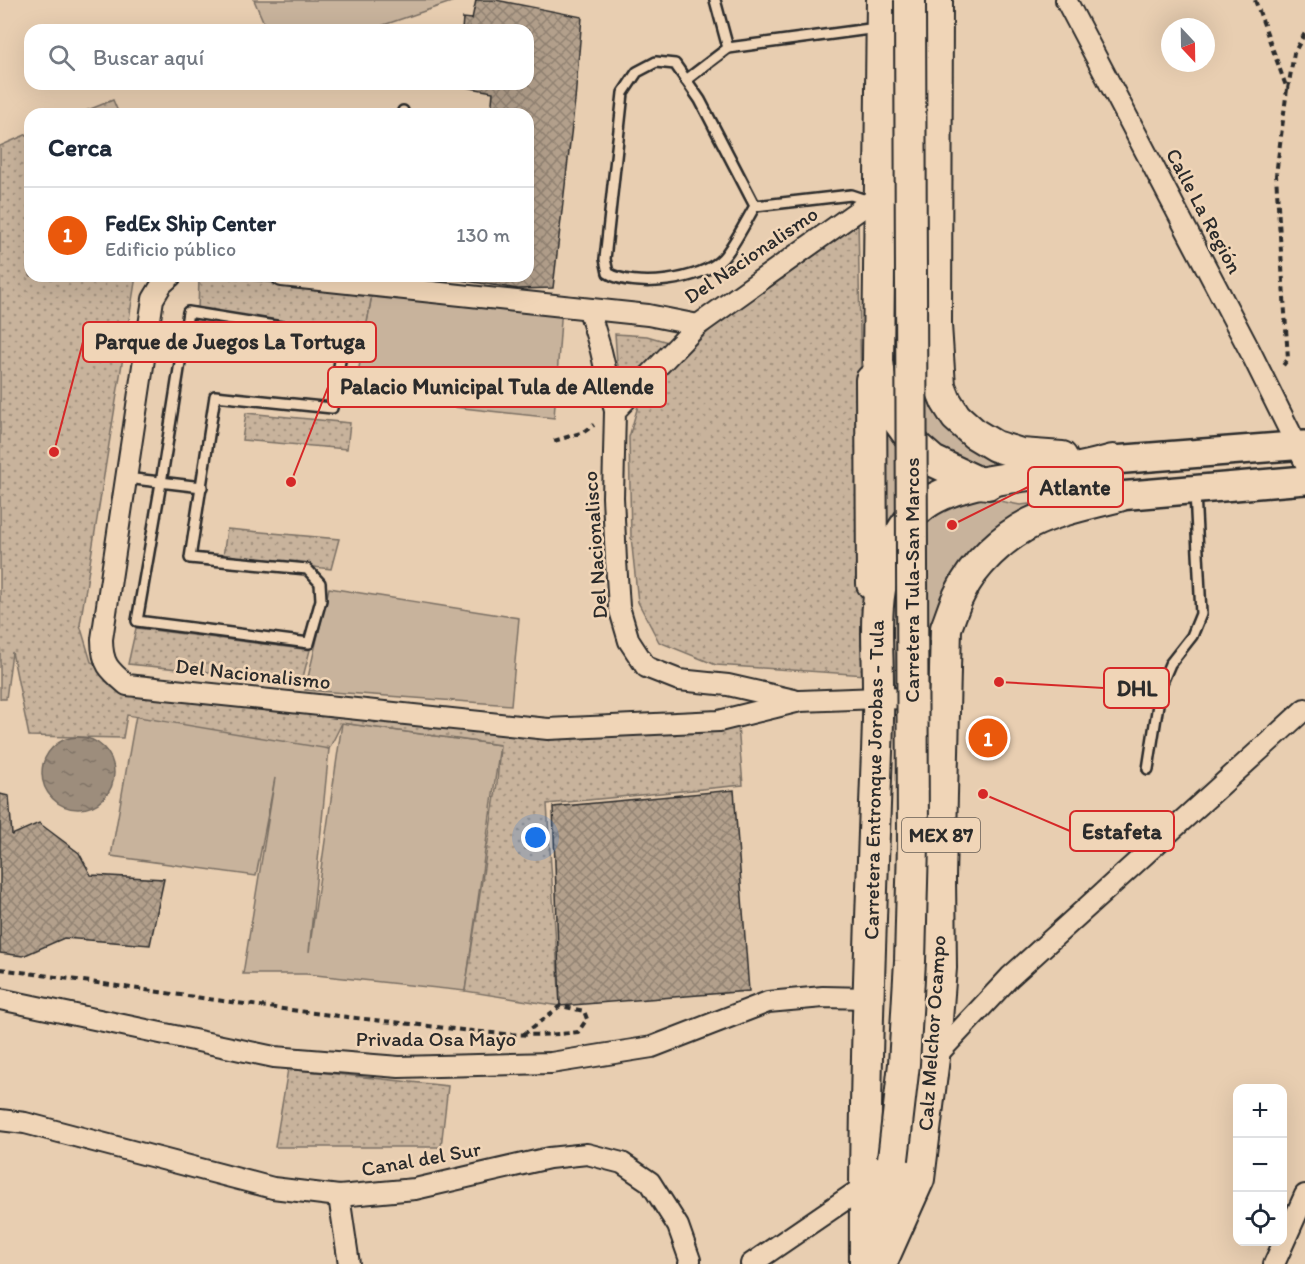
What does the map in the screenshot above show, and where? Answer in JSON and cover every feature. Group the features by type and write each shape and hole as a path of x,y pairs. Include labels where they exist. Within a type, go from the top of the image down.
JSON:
{"main road":[{"name":"Carretera Tula-San Marcos","path":"876,1187 893,1159 904,1064 910,961 913,844 910,0"},
{"path":"937,0 936,325 940,386 956,417 975,434 996,446 1021,454 1113,460 1302,451"},
{"path":"882,14 876,198 878,361 881,387 888,407 917,447 933,461 980,483 1029,491 1083,491 1119,496 1305,480"},
{"path":"879,314 890,333 906,342 919,340 936,325"},
{"path":"877,611 872,594 871,373 878,361"},
{"name":"Carretera Entronque Jorobas - Tula","path":"865,1264 876,1187 868,998 878,698 877,611 882,578 890,554 902,531 915,512 929,502 980,483 1080,468 1113,460"},
{"name":"Calz Melchor Ocampo","path":"881,1264 919,1179 934,1058 941,968 940,878 946,628 960,592 971,574 1008,538 1031,523 1119,496"},
{"path":"873,1264 876,1187"}],"street":[{"name":"Calle La Región","path":"1066,0 1302,451"},
{"name":"Del Nacionalismo","path":"386,282 589,310 648,315 698,325 876,198"},
{"name":"Del Nacionalismo","path":"164,282 153,299 102,639 102,656 110,672 127,685 548,729 719,721 800,701"},
{"name":"Del Nacionalisco","path":"589,310 615,411 613,497 616,561 619,607 628,641 646,667 679,680 728,685 800,701"},
{"path":"615,411 698,325"},
{"path":"800,701 923,699 935,712 944,731"},
{"path":"934,1058 1010,977 1305,709"},
{"name":"Privada Osa Mayo","path":"0,999 274,1057 399,1067 551,1063 652,1047 768,1002 823,997 868,998"},
{"name":"Canal del Sur","path":"0,1120 26,1123 273,1188 339,1196 415,1189 549,1158 587,1154 622,1163 650,1182 678,1227 690,1260 689,1264"},
{"path":"751,1264 876,1187 919,1179"},
{"path":"1274,1264 1305,1195"},
{"path":"339,1196 349,1264"}],"lane":[{"path":"715,0 728,48"},
{"path":"686,80 728,48 882,14"},
{"path":"656,62 675,64 700,100 755,206 723,258 706,270 672,281 618,280 608,273 604,259 623,93 637,72 656,62"},
{"path":"755,206 851,195 876,198"},
{"path":"188,312 344,337 332,408 215,396 202,487 190,558 307,569 320,583 321,600 309,643 136,621 162,483 188,312"},
{"path":"126,478 202,487"},
{"path":"1148,769 1161,685 1170,664 1192,636 1202,614 1195,489"}],"path":[{"path":"1255,0 1287,89"},
{"path":"1267,384 1288,359 1276,175 1294,53 1305,33"},
{"path":"554,441 584,432 615,411"},
{"path":"0,969 332,1016 523,1035 578,1032 587,1019 584,1011 560,1006 523,1035"}],"shaded area":[{"path":"254,0 457,0 387,24 264,24"},
{"path":"113,100 116,108 93,108"},
{"path":"24,136 24,282 135,282 80,625 91,662 165,691 547,732 737,715 743,785 547,804 560,1006 465,991 497,783 500,745 342,723 329,749 127,715 123,738 29,736 12,652 6,699 0,699 0,146"},
{"path":"858,218 866,675 716,665 659,642 638,602 631,537 629,437 640,399 713,327"},
{"path":"199,282 267,282 372,294 364,340 313,329 198,311"},
{"path":"372,294 562,306 554,418 354,396"},
{"path":"615,334 647,336 675,344 625,390 617,362"},
{"path":"889,347 900,352 1012,461 973,468 931,445 891,383"},
{"path":"878,412 888,434 901,451 949,482 887,532"},
{"path":"246,413 350,423 347,449 242,440"},
{"path":"969,495 1020,505 1049,502 935,624 930,647 929,687 909,684 890,689 890,600 895,577 929,517"},
{"path":"227,529 339,539 331,569 223,557"},
{"path":"329,588 519,618 511,705 305,690"},
{"path":"136,628 310,650 302,681 128,664"},
{"path":"136,715 282,734 329,749 309,952 342,723 500,745 465,991 306,974 243,974 275,778 256,876 111,856"},
{"path":"288,1069 448,1086 441,1147 275,1147"}],"water":[{"path":"85,737 104,747 112,759 114,773 112,787 104,799 92,807 71,809 52,799 44,787 42,766 52,747 64,739"}],"building":[{"path":"476,0 496,0 582,17 575,100 553,288 518,289 473,282 534,282 534,108 492,108 493,92 482,90 534,90 534,24 462,24 463,18 472,19"},
{"path":"734,790 749,991 560,1006 553,807"},
{"path":"0,794 9,796 12,835 39,823 79,853 91,875 164,879 150,945 64,938 23,956 0,953"}],"place":[{"name":"Parque de Juegos La Tortuga","path":"54,452"},
{"name":"Palacio Municipal Tula de Allende","path":"291,482"},
{"name":"Atlante","path":"952,525"},
{"name":"DHL","path":"999,682"},
{"name":"FedEx Ship Center","path":"988,738"},
{"name":"Estafeta","path":"983,794"}]}
